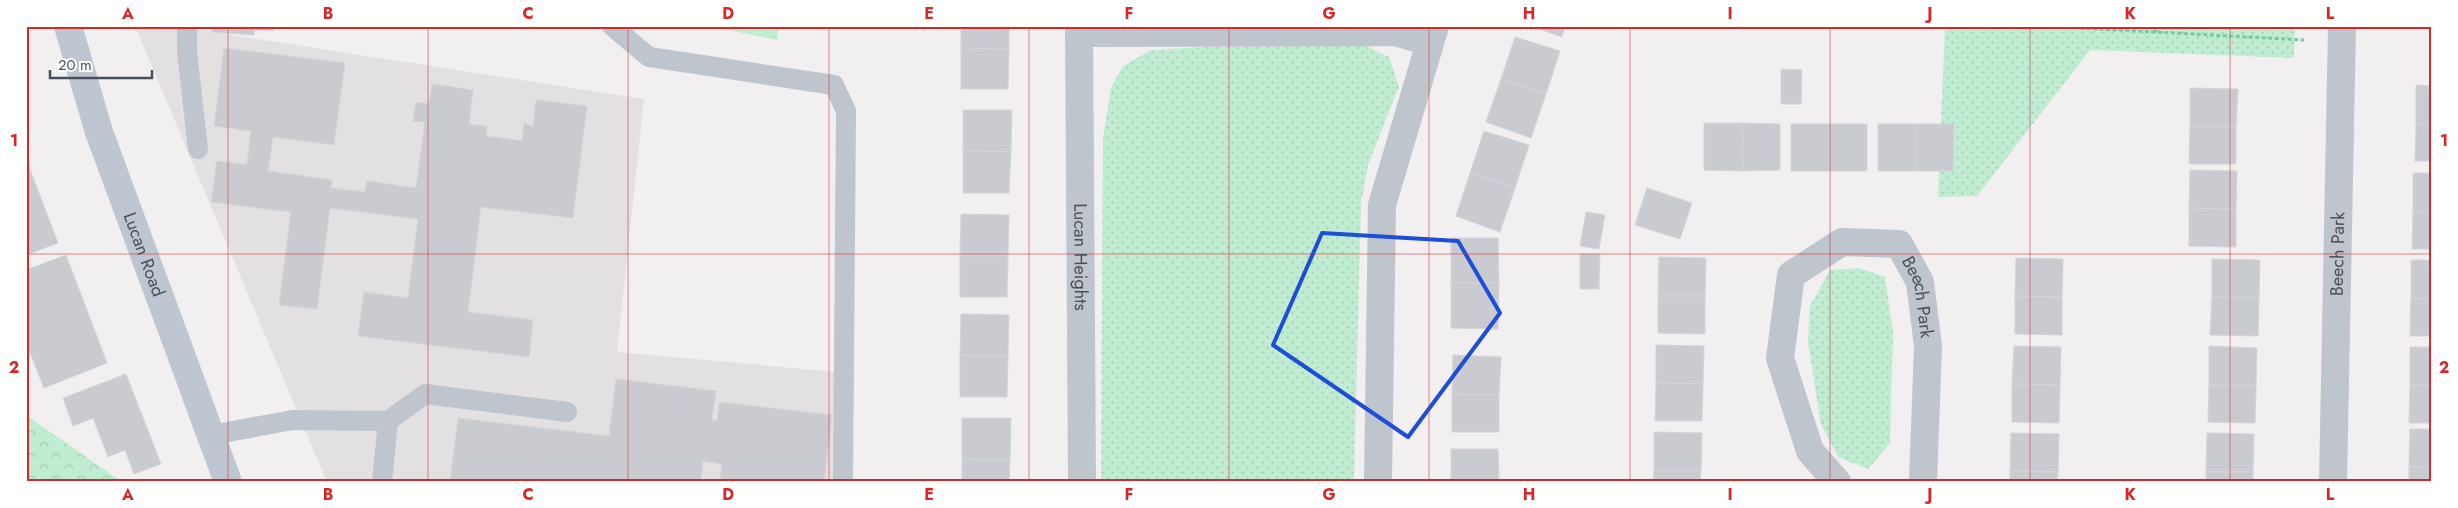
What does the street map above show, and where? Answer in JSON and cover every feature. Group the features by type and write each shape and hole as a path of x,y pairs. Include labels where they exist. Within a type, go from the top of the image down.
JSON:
{"main road":[{"name":"Lucan Road","path":"68,26 99,132 228,482"}],"street":[{"name":"Beech Park","path":"2333,482 2342,26"},
{"name":"Lucan Heights","path":"1082,482 1079,30 1395,32 1432,34 1382,205 1378,482"},
{"name":"Beech Park","path":"1837,482 1810,451 1780,358 1791,275 1842,242 1899,244 1920,282 1928,346 1923,482"}],"lane":[{"path":"187,26 187,52 198,149"},
{"path":"612,26 649,57 834,85 846,111 843,482"},
{"path":"211,435 293,420 388,421 425,394 567,412"},
{"path":"382,482 388,421"}],"path":[{"path":"2149,26 2158,33"},
{"path":"2080,28 2304,40"}],"highlighted area":[{"path":"1322,233 1458,241 1500,313 1408,437 1273,345"}],"shaded area":[{"path":"135,26 174,26 644,99 617,352 837,372 834,482 327,482"}],"green space":[{"path":"709,26 779,26 777,40"},
{"path":"1945,26 2295,26 2294,58 2090,50 1977,196 1938,197"},
{"path":"1366,46 1389,57 1399,86 1368,165 1361,204 1354,482 1101,482 1103,138 1111,88 1123,66 1151,50 1205,47"},
{"path":"1859,268 1885,277 1893,332 1890,443 1868,469 1838,457 1821,424 1808,342 1810,306 1830,270"},
{"path":"26,415 122,482 26,482"}],"building":[{"path":"212,26 273,26 273,31 255,30 254,35 212,32"},
{"path":"961,26 1009,26 1009,49 961,48"},
{"path":"1531,26 1565,26 1562,37"},
{"path":"1515,37 1560,51 1546,94 1501,79"},
{"path":"224,48 345,63 334,145 273,137 268,171 332,180 331,188 365,192 367,181 416,188 425,122 413,121 416,102 429,104 432,84 473,90 469,124 487,126 486,136 522,141 524,123 533,127 536,100 587,106 573,218 481,207 468,312 533,320 529,357 358,336 364,292 408,298 418,219 330,208 317,309 279,305 291,212 211,202 217,161 247,165 251,131 214,126"},
{"path":"961,48 1009,49 1008,89 961,89"},
{"path":"1781,69 1802,70 1801,104 1781,104"},
{"path":"1501,79 1546,94 1531,138 1486,122"},
{"path":"2416,85 2432,86 2432,124 2416,123"},
{"path":"2190,88 2238,89 2236,127 2190,126"},
{"path":"963,110 1012,110 1011,152 963,151"},
{"path":"1704,123 1742,123 1743,171 1704,170"},
{"path":"1742,123 1780,124 1780,170 1743,171"},
{"path":"2416,123 2432,124 2432,161 2415,161"},
{"path":"1791,124 1829,124 1829,171 1791,171"},
{"path":"1829,124 1867,124 1867,171 1829,171"},
{"path":"1878,124 1916,124 1916,171 1878,171"},
{"path":"1916,124 1954,124 1953,171 1916,171"},
{"path":"2190,126 2236,127 2236,164 2189,164"},
{"path":"1484,131 1529,145 1515,188 1470,173"},
{"path":"963,151 1011,152 1009,193 963,193"},
{"path":"26,159 58,243 26,255"},
{"path":"2190,170 2237,171 2236,209 2189,208"},
{"path":"1470,173 1515,188 1500,232 1456,216"},
{"path":"2413,173 2432,173 2432,212 2413,211"},
{"path":"1647,188 1692,203 1680,239 1635,225"},
{"path":"2189,208 2236,209 2236,247 2189,246"},
{"path":"2413,211 2432,212 2432,249 2412,249"},
{"path":"1586,212 1605,215 1599,249 1580,246"},
{"path":"961,214 1009,215 1008,256 960,256"},
{"path":"1451,238 1498,238 1499,283 1451,283"},
{"path":"1580,254 1600,254 1599,289 1580,289"},
{"path":"66,255 107,363 44,388 26,342 26,270"},
{"path":"960,256 1008,256 1007,297 960,297"},
{"path":"1659,257 1706,258 1705,296 1658,296"},
{"path":"2016,258 2063,259 2062,297 2015,296"},
{"path":"2212,259 2260,260 2259,298 2212,297"},
{"path":"2411,260 2432,260 2432,299 2411,298"},
{"path":"1451,283 1499,283 1498,329 1451,328"},
{"path":"1658,296 1705,296 1705,334 1658,333"},
{"path":"2015,296 2062,297 2062,335 2015,334"},
{"path":"2212,297 2259,298 2258,336 2210,335"},
{"path":"2411,298 2432,299 2432,336 2410,336"},
{"path":"961,314 1009,315 1008,357 960,355"},
{"path":"1656,345 1704,346 1703,384 1656,383"},
{"path":"2014,346 2061,347 2060,385 2012,384"},
{"path":"2209,346 2257,348 2256,386 2209,385"},
{"path":"2410,347 2432,347 2432,385 2410,385"},
{"path":"960,355 1008,357 1007,397 960,397"},
{"path":"1453,355 1501,357 1499,395 1452,394"},
{"path":"126,374 161,464 134,474 125,450 108,457 93,418 73,426 63,398"},
{"path":"616,379 716,391 712,420 717,421 719,402 832,415 824,482 720,482 722,464 703,461 701,482 450,482 458,418 609,436"},
{"path":"1656,383 1703,384 1702,421 1655,421"},
{"path":"2012,384 2060,385 2059,423 2012,422"},
{"path":"2209,385 2256,386 2255,423 2208,422"},
{"path":"2410,385 2432,385 2432,423 2409,423"},
{"path":"1452,394 1499,395 1499,432 1452,432"},
{"path":"962,418 1011,418 1010,460 962,459"},
{"path":"2410,429 2432,429 2432,467 2409,467"},
{"path":"1654,432 1702,433 1701,471 1654,470"},
{"path":"2011,433 2059,434 2058,472 2010,471"},
{"path":"2207,433 2254,434 2253,472 2206,472"},
{"path":"1451,449 1498,449 1499,482 1451,482"},
{"path":"962,459 1010,460 1009,482 962,482"},
{"path":"2409,467 2432,467 2432,482 2409,482"},
{"path":"1654,470 1701,471 1700,482 1653,482"},
{"path":"2010,471 2058,472 2057,482 2010,482"},
{"path":"2206,472 2253,472 2253,482 2206,482"}]}
